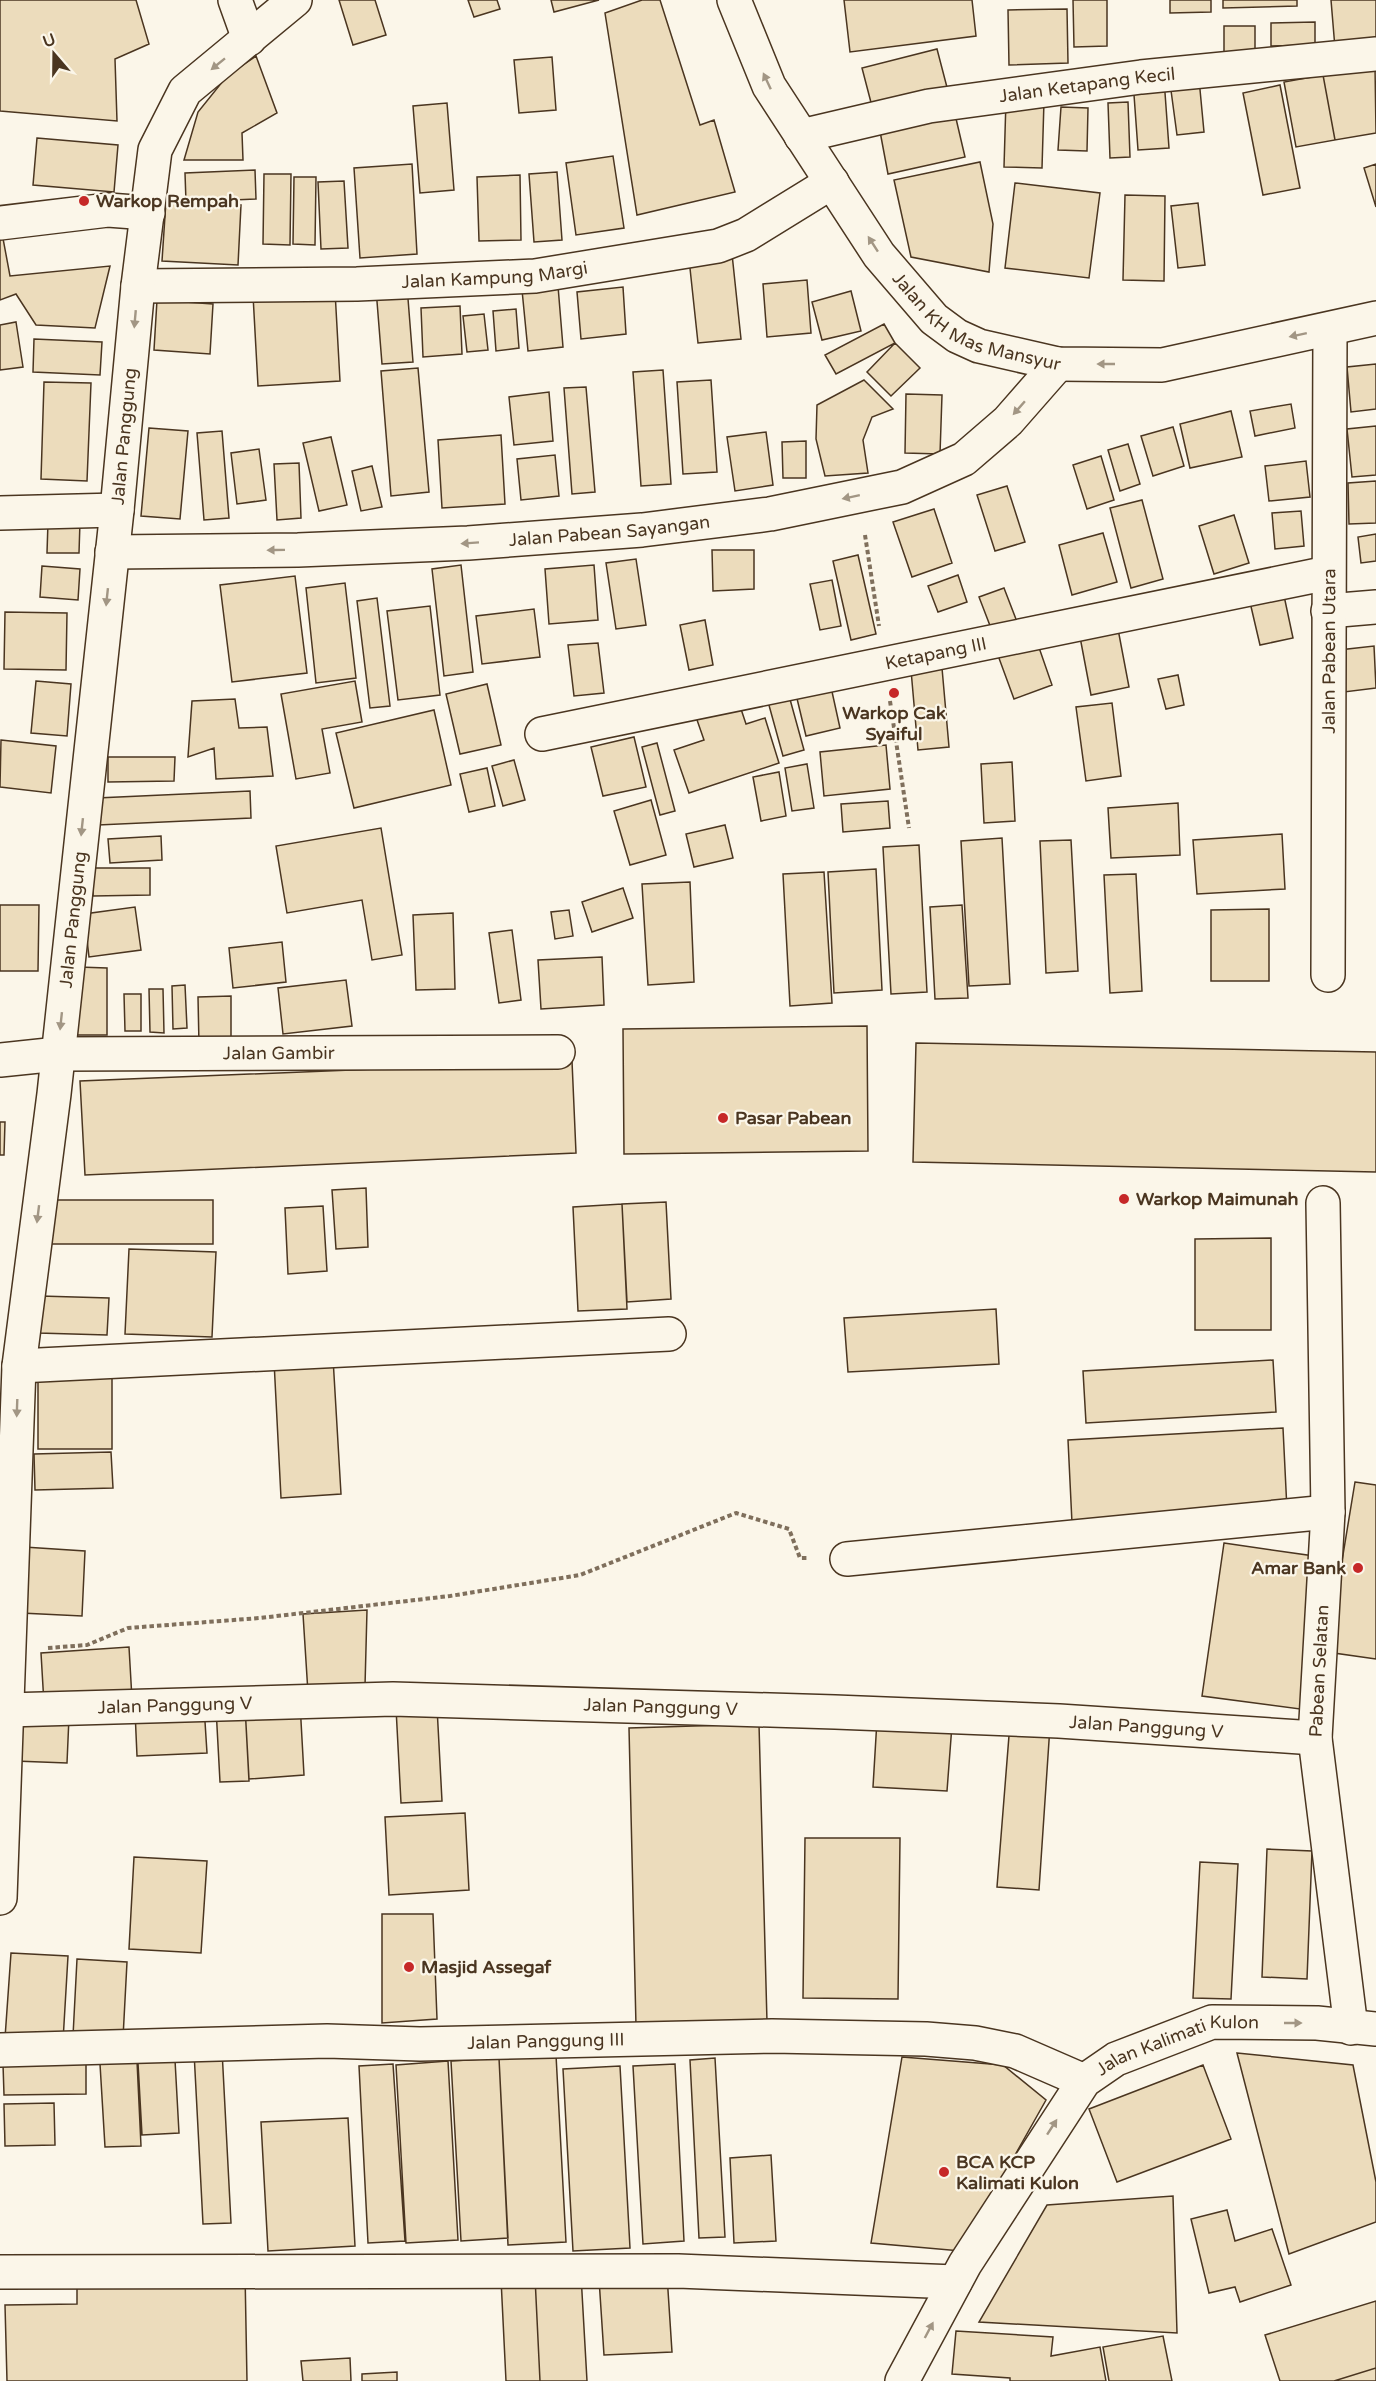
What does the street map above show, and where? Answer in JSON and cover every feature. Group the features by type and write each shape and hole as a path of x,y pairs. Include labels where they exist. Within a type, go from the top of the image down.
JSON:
{"street":[{"path":"236,0 249,39"},
{"name":"Jalan Panggung","path":"0,1898 19,1365 58,1054 117,510 138,286 155,150 185,91 295,0"},
{"name":"Jalan KH Mas Mansyur","path":"734,0 769,86 879,255 934,319 957,336 979,346 1058,364 1162,364 1376,318"},
{"name":"Jalan Ketapang Kecil","path":"801,136 929,105 1142,77 1376,54"},
{"name":"Jalan Kampung Margi","path":"138,286 357,284 546,275 718,246 746,235 832,182"},
{"path":"0,223 108,210 148,213"},
{"name":"Jalan Pabean Utara","path":"1328,975 1330,328"},
{"name":"Jalan Pabean Sayangan","path":"112,552 298,550 468,543 642,530 770,514 902,488 964,459 1008,421 1058,364"},
{"path":"0,513 117,510"},
{"name":"Ketapang III","path":"542,734 1328,573"},
{"path":"1328,611 1376,607"},
{"name":"Jalan Gambir","path":"0,1060 58,1054 558,1052"},
{"name":"Pabean Selatan","path":"1323,1203 1328,1512 1315,1738 1364,2029"},
{"path":"19,1365 669,1334"},
{"path":"847,1559 1328,1512"},
{"name":"Jalan Panggung V","path":"7,1710 393,1699 847,1712 1059,1721 1315,1738"},
{"name":"Jalan Kalimati Kulon","path":"902,2381 955,2282 1084,2081 1116,2059 1212,2022 1317,2023 1364,2029"},
{"name":"Jalan Panggung III","path":"0,2050 327,2040 420,2044 772,2036 890,2038 975,2043 1015,2051 1084,2081"},
{"path":"0,2272 678,2271 955,2282"}],"path":[{"path":"8,1652 87,1645 128,1628 260,1618 450,1596 580,1575 736,1514 789,1529 800,1558 847,1559"}],"building":[{"path":"0,0 136,0 149,44 115,59 117,121 0,111"},
{"path":"339,0 375,0 386,35 353,45"},
{"path":"468,0 497,0 500,9 474,17"},
{"path":"551,0 599,0 554,12"},
{"path":"642,0 660,0 700,125 714,120 735,192 637,215 605,13"},
{"path":"844,0 972,0 976,36 850,52"},
{"path":"1073,0 1107,0 1107,46 1074,47"},
{"path":"1170,0 1211,0 1211,12 1170,13"},
{"path":"1223,0 1297,0 1297,6 1223,8"},
{"path":"1331,0 1376,0 1376,45 1335,48"},
{"path":"1067,9 1068,63 1009,65 1008,10"},
{"path":"1315,22 1315,45 1271,46 1271,23"},
{"path":"1224,26 1255,26 1255,56 1224,57"},
{"path":"937,49 949,95 874,114 862,68"},
{"path":"256,56 277,113 242,133 243,160 184,160 198,112 227,76"},
{"path":"552,57 556,110 519,113 514,60"},
{"path":"1375,66 1376,133 1335,140 1323,75"},
{"path":"1323,75 1335,140 1296,147 1284,82"},
{"path":"1164,79 1169,148 1138,150 1133,81"},
{"path":"1199,79 1204,132 1177,135 1170,83"},
{"path":"1280,85 1300,188 1263,195 1243,93"},
{"path":"1006,100 1044,101 1042,168 1004,167"},
{"path":"1128,102 1130,157 1110,158 1108,103"},
{"path":"447,103 454,190 420,193 413,106"},
{"path":"1061,107 1088,108 1087,151 1058,150"},
{"path":"954,110 965,157 888,174 879,126"},
{"path":"37,138 118,145 114,192 33,185"},
{"path":"613,156 624,228 576,235 566,163"},
{"path":"980,162 993,224 989,272 911,257 894,180"},
{"path":"412,164 417,254 360,258 354,168"},
{"path":"1376,164 1376,207 1364,168"},
{"path":"255,170 256,199 186,202 185,173"},
{"path":"557,172 562,240 534,242 529,174"},
{"path":"264,174 291,174 290,245 263,244"},
{"path":"520,175 521,240 479,241 477,177"},
{"path":"294,177 316,177 315,245 293,244"},
{"path":"344,181 348,248 321,249 318,182"},
{"path":"1015,183 1100,193 1089,278 1005,268"},
{"path":"1125,195 1165,196 1164,281 1123,280"},
{"path":"166,201 241,205 238,265 162,261"},
{"path":"1198,203 1205,265 1178,268 1171,206"},
{"path":"0,233 2,233 10,276 110,266 95,328 36,325 16,294 0,300"},
{"path":"732,254 741,339 698,343 689,259"},
{"path":"807,280 811,333 767,337 763,284"},
{"path":"407,286 413,362 382,364 376,289"},
{"path":"558,286 563,347 528,351 522,290"},
{"path":"623,287 626,334 581,339 577,292"},
{"path":"335,291 340,381 258,386 253,295"},
{"path":"851,291 861,331 822,340 812,302"},
{"path":"157,300 213,304 210,354 154,350"},
{"path":"460,306 462,354 423,357 421,308"},
{"path":"516,309 519,348 496,351 493,311"},
{"path":"484,314 488,350 467,352 463,316"},
{"path":"16,322 23,367 0,370 0,325"},
{"path":"884,324 895,343 836,374 825,355"},
{"path":"34,339 102,342 100,375 33,372"},
{"path":"895,343 920,368 891,396 867,372"},
{"path":"1376,364 1376,409 1351,412 1347,367"},
{"path":"418,368 429,492 391,496 381,371"},
{"path":"663,370 671,484 641,486 633,372"},
{"path":"711,380 717,472 683,474 677,382"},
{"path":"864,380 893,409 872,417 863,440 868,473 825,476 816,439 817,405"},
{"path":"44,382 91,383 87,481 41,479"},
{"path":"586,387 595,492 572,494 564,388"},
{"path":"549,392 553,441 514,445 509,397"},
{"path":"906,394 942,395 940,454 905,453"},
{"path":"1291,404 1295,428 1255,436 1250,411"},
{"path":"1231,411 1242,457 1190,468 1180,424"},
{"path":"1376,426 1376,475 1352,477 1347,429"},
{"path":"1173,427 1184,466 1153,476 1141,436"},
{"path":"149,428 188,431 180,519 141,516"},
{"path":"222,431 229,518 204,520 197,433"},
{"path":"766,432 773,485 735,491 727,437"},
{"path":"501,435 505,504 442,508 438,440"},
{"path":"331,437 347,505 319,511 303,443"},
{"path":"806,441 806,478 783,478 782,442"},
{"path":"1128,444 1140,484 1120,491 1108,450"},
{"path":"259,449 266,500 237,504 231,453"},
{"path":"555,455 559,496 521,500 517,459"},
{"path":"1101,456 1114,500 1087,509 1073,465"},
{"path":"1306,461 1310,497 1269,501 1265,466"},
{"path":"299,463 301,518 277,520 274,464"},
{"path":"372,466 382,507 361,511 352,471"},
{"path":"1376,481 1376,523 1349,524 1348,483"},
{"path":"1007,486 1025,542 995,551 977,495"},
{"path":"1142,500 1163,579 1131,588 1110,508"},
{"path":"934,509 952,563 912,577 893,522"},
{"path":"1301,511 1304,546 1275,549 1272,513"},
{"path":"1234,515 1249,563 1214,574 1199,526"},
{"path":"48,522 80,522 79,553 47,553"},
{"path":"1103,533 1117,582 1072,595 1059,545"},
{"path":"1376,534 1376,561 1361,563 1358,537"},
{"path":"712,550 754,550 754,589 713,591"},
{"path":"858,555 876,634 851,640 833,561"},
{"path":"636,559 646,625 616,629 606,563"},
{"path":"461,565 473,672 444,676 432,569"},
{"path":"594,565 598,620 549,624 545,569"},
{"path":"42,566 80,569 78,600 40,597"},
{"path":"958,575 967,602 938,612 928,586"},
{"path":"295,576 307,673 232,682 220,585"},
{"path":"832,580 841,626 820,630 810,584"},
{"path":"345,583 356,678 316,683 306,588"},
{"path":"1004,588 1019,627 994,636 979,597"},
{"path":"1283,591 1293,638 1260,645 1249,598"},
{"path":"377,598 390,706 370,708 357,601"},
{"path":"430,606 440,695 398,700 387,611"},
{"path":"534,609 540,657 482,664 476,616"},
{"path":"5,612 67,613 66,670 4,669"},
{"path":"705,620 713,665 689,670 680,625"},
{"path":"1118,629 1129,687 1091,695 1080,637"},
{"path":"1035,636 1052,685 1014,699 996,650"},
{"path":"598,643 604,693 574,696 568,645"},
{"path":"1374,646 1376,688 1344,692 1339,650"},
{"path":"942,668 949,747 918,750 911,670"},
{"path":"1178,675 1184,705 1166,709 1158,679"},
{"path":"829,678 840,728 806,736 794,686"},
{"path":"36,681 71,684 67,736 31,733"},
{"path":"355,681 362,722 322,729 330,773 296,779 281,694"},
{"path":"487,684 501,745 460,754 446,694"},
{"path":"788,692 804,750 783,756 767,698"},
{"path":"235,699 239,728 267,727 273,776 216,779 214,748 188,757 192,701"},
{"path":"739,703 746,724 765,718 779,763 689,793 674,750 704,740 696,717"},
{"path":"1112,703 1121,776 1086,781 1076,707"},
{"path":"434,710 451,785 354,808 336,733"},
{"path":"634,737 646,787 603,796 591,747"},
{"path":"1,740 56,746 51,793 0,787"},
{"path":"657,743 675,811 660,815 642,747"},
{"path":"886,745 890,789 824,796 820,752"},
{"path":"108,757 175,757 174,781 108,782"},
{"path":"514,760 525,800 503,806 492,766"},
{"path":"1012,762 1015,821 984,823 981,764"},
{"path":"807,764 814,808 792,811 785,768"},
{"path":"487,768 495,806 469,812 460,774"},
{"path":"779,772 786,816 761,821 753,777"},
{"path":"250,791 251,818 98,825 97,798"},
{"path":"651,800 666,855 630,865 614,811"},
{"path":"888,801 890,828 843,832 841,804"},
{"path":"1178,803 1180,855 1111,858 1108,808"},
{"path":"725,825 733,858 694,867 686,834"},
{"path":"381,828 402,955 372,960 362,900 287,913 276,846"},
{"path":"1282,834 1285,889 1197,894 1193,840"},
{"path":"161,836 162,860 110,863 108,839"},
{"path":"1002,838 1010,984 969,986 961,841"},
{"path":"1071,840 1078,971 1046,973 1040,841"},
{"path":"919,845 927,992 891,994 883,847"},
{"path":"93,868 150,868 150,895 93,896"},
{"path":"876,869 882,990 834,993 828,872"},
{"path":"824,872 832,1003 790,1006 783,874"},
{"path":"1136,874 1142,991 1110,993 1104,875"},
{"path":"690,882 694,982 648,985 642,884"},
{"path":"623,888 633,918 592,932 582,902"},
{"path":"0,905 39,905 38,971 0,971"},
{"path":"962,905 968,998 935,999 930,907"},
{"path":"135,907 141,950 89,957 84,914"},
{"path":"1269,909 1269,981 1211,981 1211,910"},
{"path":"569,910 573,936 555,939 551,912"},
{"path":"453,913 455,989 416,990 413,915"},
{"path":"512,930 521,1000 499,1003 489,933"},
{"path":"282,942 286,982 233,988 229,948"},
{"path":"602,957 604,1005 541,1009 538,960"},
{"path":"78,967 107,968 107,1035 77,1035"},
{"path":"346,980 352,1026 283,1034 278,988"},
{"path":"185,985 187,1028 173,1029 172,986"},
{"path":"149,989 163,989 164,1033 150,1032"},
{"path":"124,994 141,994 141,1031 125,1031"},
{"path":"231,996 231,1044 199,1045 198,997"},
{"path":"867,1026 868,1151 624,1154 623,1029"},
{"path":"916,1043 1376,1052 1376,1172 913,1162"},
{"path":"572,1061 576,1153 85,1175 80,1081"},
{"path":"0,1122 5,1122 4,1155 0,1155"},
{"path":"366,1188 368,1247 336,1249 332,1190"},
{"path":"50,1200 213,1200 213,1244 50,1244"},
{"path":"666,1202 671,1299 627,1302 622,1204"},
{"path":"622,1204 627,1309 578,1311 573,1207"},
{"path":"323,1206 327,1271 288,1274 285,1208"},
{"path":"1271,1238 1271,1330 1195,1330 1195,1239"},
{"path":"129,1249 216,1252 212,1337 125,1334"},
{"path":"40,1296 109,1298 107,1335 38,1333"},
{"path":"996,1309 999,1364 848,1372 844,1318"},
{"path":"333,1358 341,1494 281,1498 274,1361"},
{"path":"1273,1360 1276,1412 1086,1423 1083,1371"},
{"path":"38,1366 112,1366 112,1449 38,1449"},
{"path":"1283,1428 1287,1510 1072,1523 1068,1440"},
{"path":"111,1452 113,1488 35,1490 34,1454"},
{"name":"Amar Bank","path":"1355,1482 1376,1485 1376,1659 1327,1652"},
{"path":"1224,1543 1321,1557 1300,1709 1202,1696"},
{"path":"24,1547 85,1551 82,1616 21,1613"},
{"path":"367,1610 365,1686 308,1693 303,1614"},
{"path":"129,1647 132,1699 44,1704 41,1653"},
{"path":"300,1703 304,1775 249,1779 245,1706"},
{"path":"204,1706 207,1753 137,1756 135,1711"},
{"path":"245,1706 249,1781 220,1782 216,1708"},
{"path":"437,1707 442,1801 401,1803 396,1708"},
{"path":"18,1714 69,1717 67,1763 15,1761"},
{"path":"877,1720 952,1725 947,1791 873,1787"},
{"path":"1010,1723 1050,1726 1039,1890 997,1887"},
{"path":"759,1724 767,2022 636,2026 629,1728"},
{"path":"465,1813 469,1890 389,1895 385,1817"},
{"path":"805,1838 900,1838 898,1999 803,1998"},
{"path":"1267,1849 1312,1851 1307,1979 1262,1977"},
{"path":"134,1857 207,1861 201,1953 129,1949"},
{"path":"1200,1862 1238,1864 1231,1999 1193,1998"},
{"name":"Masjid Assegaf","path":"382,1914 433,1914 437,2019 382,2023"},
{"path":"11,1953 68,1956 63,2041 5,2038"},
{"path":"77,1959 127,1962 123,2038 73,2036"},
{"path":"222,2050 231,2223 203,2224 194,2052"},
{"path":"1237,2053 1353,2065 1376,2182 1376,2222 1289,2254"},
{"path":"556,2055 566,2242 508,2245 499,2058"},
{"name":"BCA KCP Kalimati Kulon","path":"902,2057 1003,2065 1046,2100 961,2251 871,2243"},
{"path":"499,2058 508,2238 461,2241 451,2061"},
{"path":"715,2058 725,2237 699,2238 690,2060"},
{"path":"175,2060 179,2133 142,2135 138,2063"},
{"path":"137,2061 141,2146 105,2147 100,2064"},
{"path":"448,2061 458,2240 406,2243 396,2065"},
{"path":"86,2063 86,2094 4,2095 3,2064"},
{"path":"393,2064 405,2241 368,2243 359,2066"},
{"path":"675,2064 684,2241 643,2244 633,2066"},
{"path":"1203,2065 1231,2139 1117,2182 1089,2109"},
{"path":"620,2066 630,2248 573,2251 563,2069"},
{"path":"54,2103 55,2145 5,2146 4,2104"},
{"path":"348,2118 355,2246 268,2251 261,2122"},
{"path":"771,2155 776,2241 734,2243 730,2158"},
{"path":"1173,2196 1177,2333 979,2322 1047,2205"},
{"path":"1227,2210 1235,2241 1272,2229 1291,2285 1240,2302 1235,2287 1209,2293 1191,2219"},
{"path":"245,2272 247,2381 7,2381 5,2305 77,2304 77,2278"},
{"path":"581,2275 587,2381 540,2381 535,2277"},
{"path":"667,2275 672,2352 604,2355 599,2279"},
{"path":"535,2277 540,2381 506,2381 501,2279"},
{"path":"1376,2301 1376,2368 1334,2381 1280,2381 1265,2335"},
{"path":"956,2331 1053,2337 1051,2356 1100,2347 1106,2381 1010,2381 1010,2378 952,2374"},
{"path":"1163,2336 1172,2381 1109,2381 1103,2347"},
{"path":"350,2358 351,2381 303,2381 301,2361"},
{"path":"1376,2368 1376,2381 1334,2381"},
{"path":"397,2372 397,2381 362,2381 362,2374"}],"place":[{"name":"Warkop Rempah","path":"84,201"},
{"name":"Warkop Cak Syaiful","path":"894,693"},
{"name":"Pasar Pabean","path":"723,1118"},
{"name":"Warkop Maimunah","path":"1124,1199"},
{"name":"Amar Bank","path":"1358,1568"},
{"name":"Masjid Assegaf","path":"409,1967"},
{"name":"BCA KCP Kalimati Kulon","path":"944,2172"}]}
